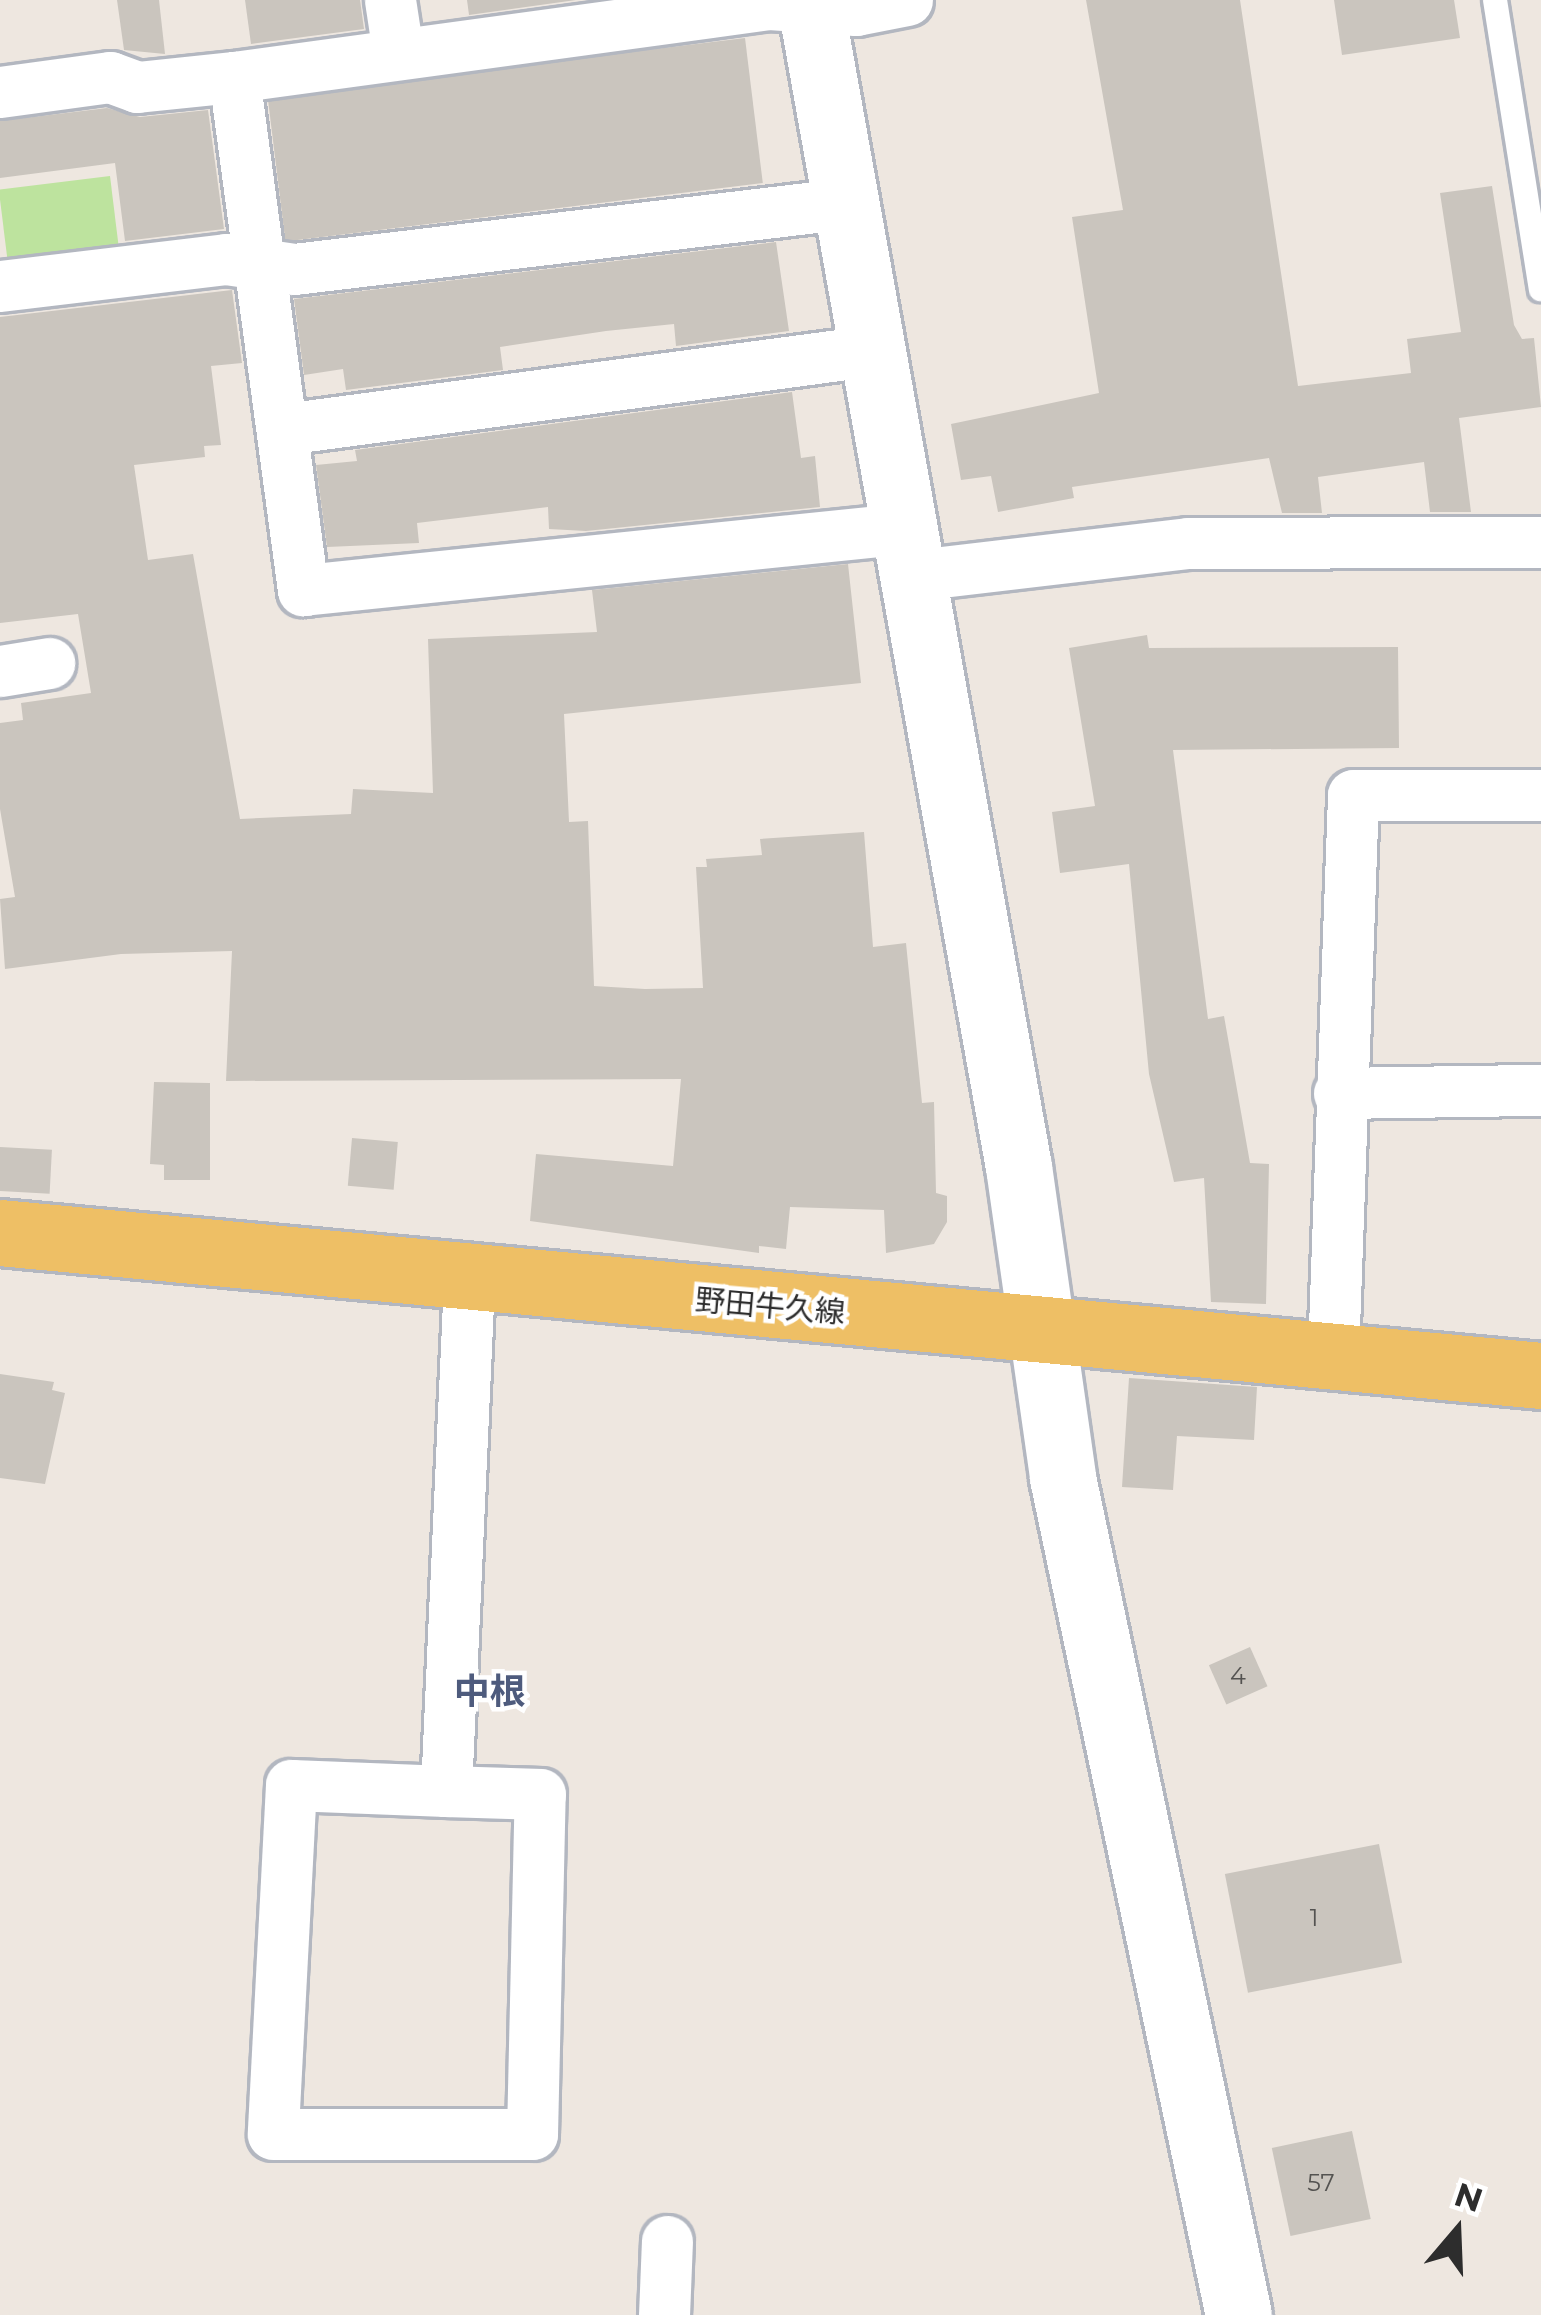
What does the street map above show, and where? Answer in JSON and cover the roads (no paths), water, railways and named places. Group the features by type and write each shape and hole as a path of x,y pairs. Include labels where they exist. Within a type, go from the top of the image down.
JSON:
{"main road":[{"name":"野田牛久線","path":"0,1233 469,1281 1541,1376"}],"street":[{"path":"390,0 398,52"},
{"path":"0,92 110,77 137,87 234,76 769,4 810,3 856,10 907,0"},
{"path":"810,3 912,552 1063,1478 1239,2315"},
{"path":"234,76 303,590 912,552 1188,544 1541,542"},
{"path":"0,286 226,259 294,269 849,203"},
{"path":"284,429 876,350"},
{"path":"1333,1355 1353,795 1541,795"},
{"path":"1339,1094 1541,1090"},
{"path":"446,1791 469,1281"},
{"path":"291,1785 446,1791 540,1794 532,2134 273,2134 291,1785"},
{"path":"664,2315 667,2241"}],"lane":[{"path":"1495,0 1541,289"}],"district":[{"name":"中根","path":"490,1692"}]}
